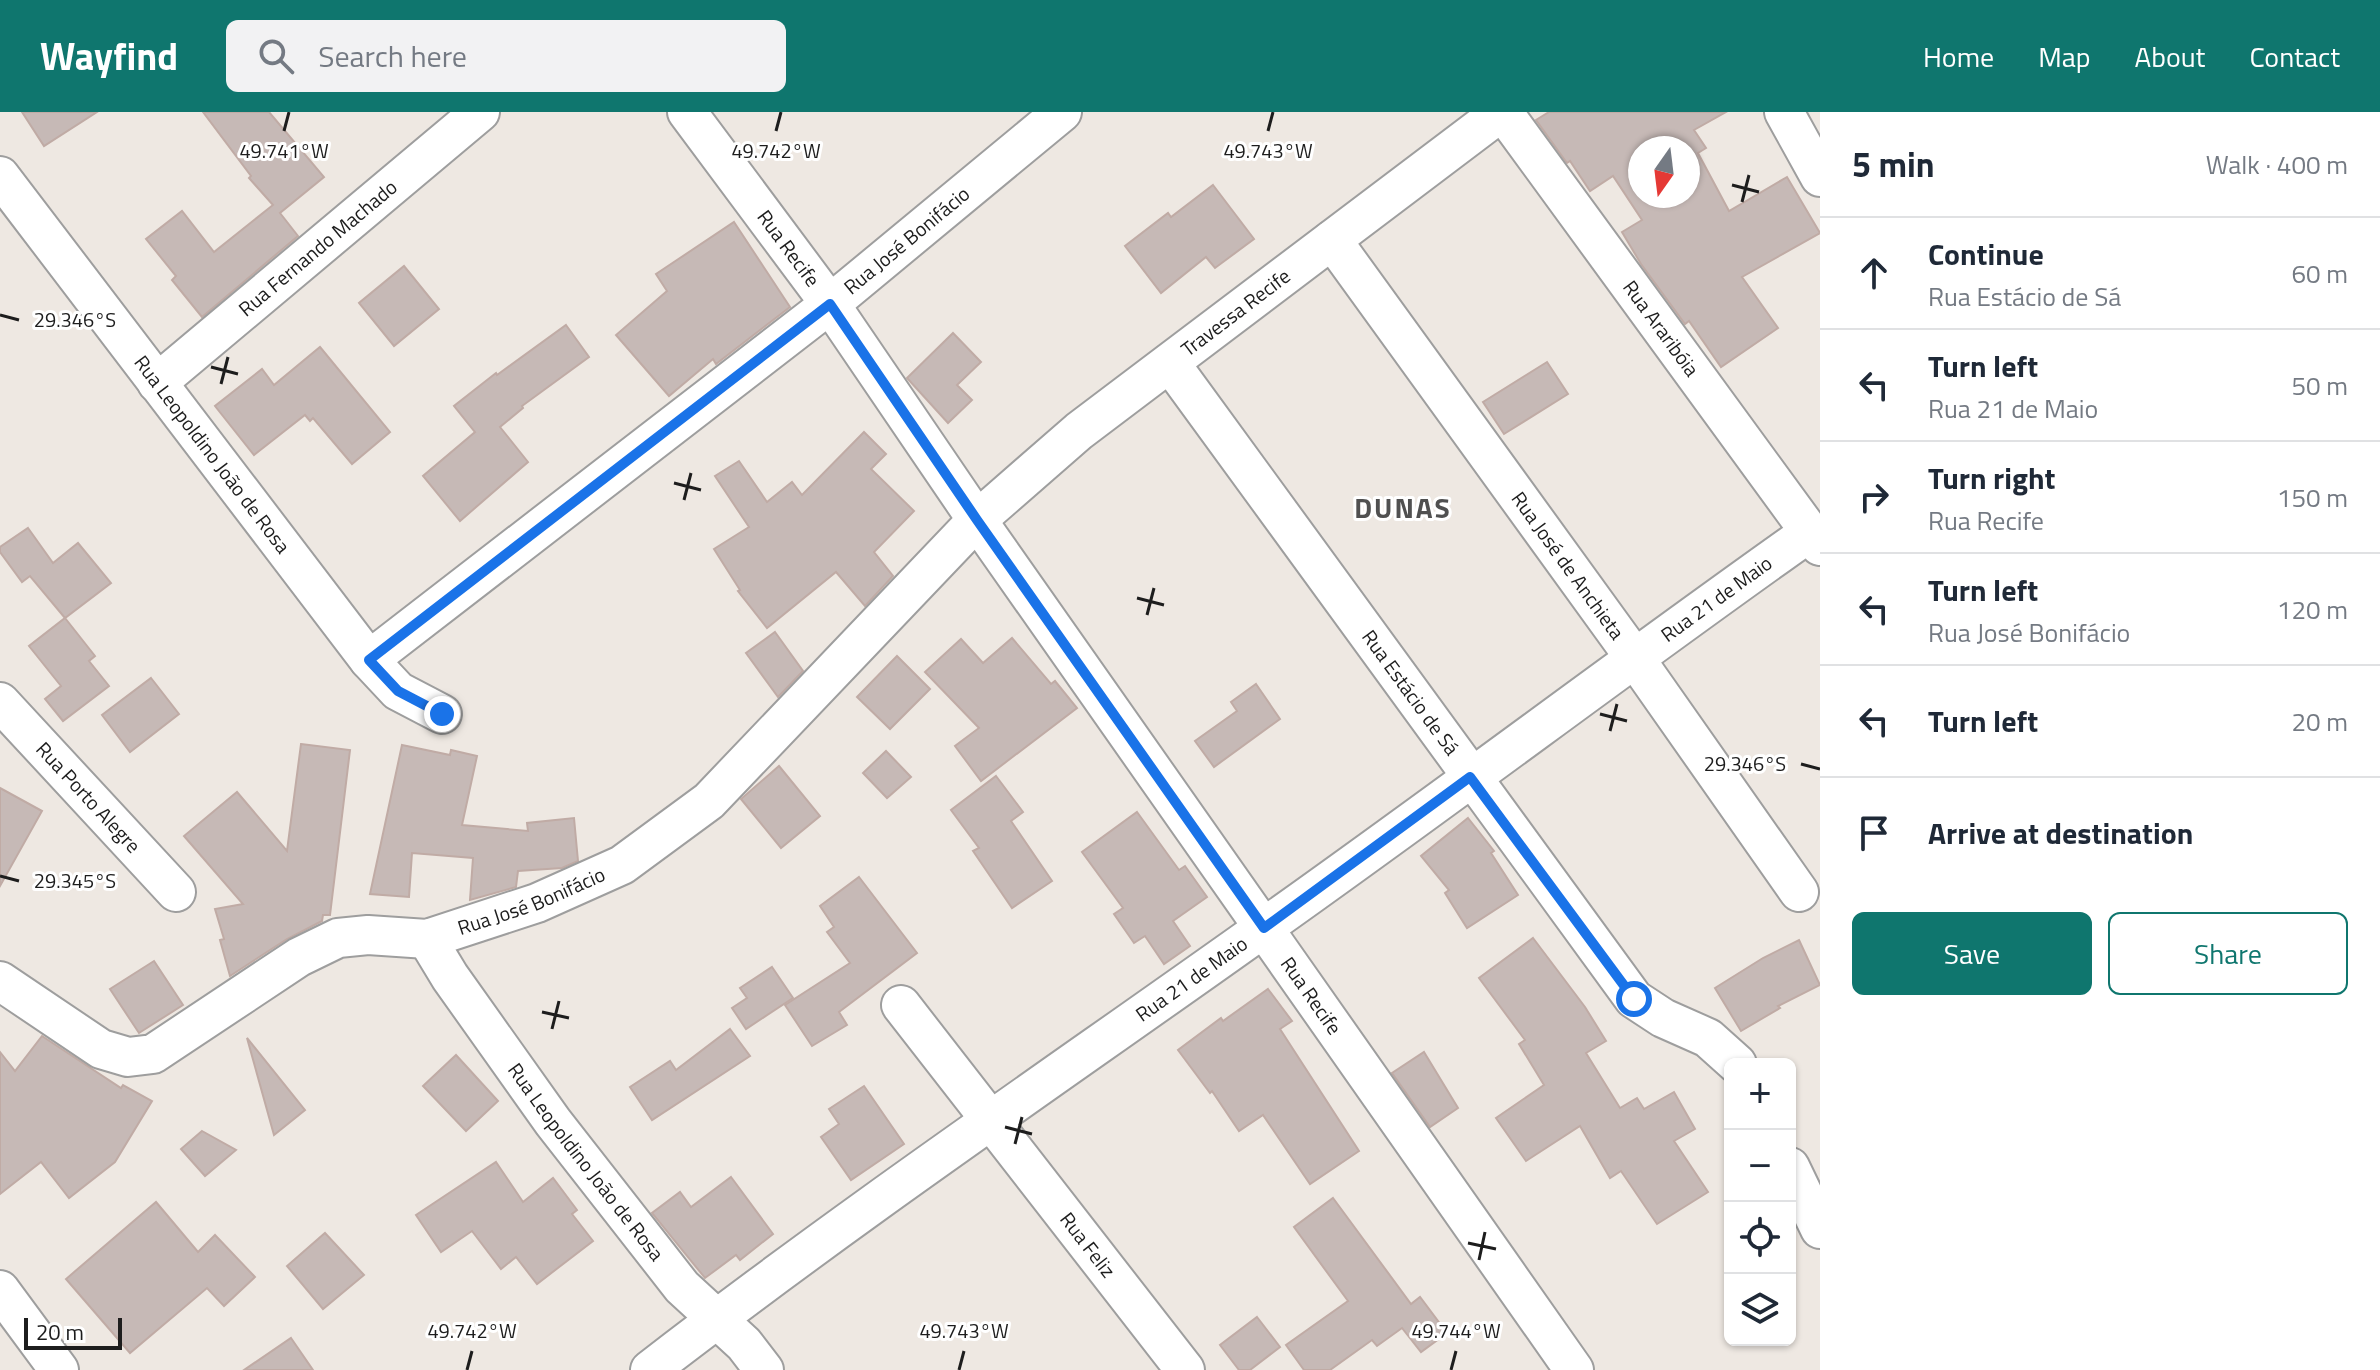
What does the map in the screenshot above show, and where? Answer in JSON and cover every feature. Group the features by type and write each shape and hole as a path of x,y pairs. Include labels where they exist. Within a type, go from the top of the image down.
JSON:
{"street":[{"name":"Rua Fernando Machado","path":"157,383 480,112"},
{"name":"Rua Recife","path":"687,112 830,304 977,520 1574,1370"},
{"name":"Rua José Bonifácio","path":"369,660 830,304 1062,112"},
{"name":"Travessa Recife","path":"977,520 1079,431 1502,112"},
{"name":"Rua Araribóia","path":"1502,112 1815,539"},
{"path":"1784,112 1820,177"},
{"name":"Rua Leopoldino João de Rosa","path":"0,176 369,660 398,691 442,714"},
{"name":"Rua José de Anchieta","path":"1332,240 1634,657 1799,892"},
{"name":"Rua Estácio de Sá","path":"1170,363 1634,999 1663,1018 1708,1038 1730,1058"},
{"name":"Rua José Bonifácio","path":"0,981 101,1049 128,1057 153,1054 299,957 338,938 368,935 427,939 537,903 622,865 709,801 977,520"},
{"name":"Rua 21 de Maio","path":"650,1370 991,1118 1264,928 1634,657 1815,539"},
{"name":"Rua Porto Alegre","path":"0,702 176,892"},
{"name":"Rua Leopoldino João de Rosa","path":"427,939 450,977 553,1122 682,1287 744,1344 764,1370"},
{"name":"Rua Feliz","path":"901,1005 1185,1370"},
{"path":"1796,1179 1820,1229"},
{"path":"0,1290 59,1370"}],"building":[{"path":"22,112 97,112 44,146"},
{"path":"203,112 269,112 324,177 280,213 298,236 202,317 172,280 176,276 146,239 182,211 214,252 273,205 249,178 251,176"},
{"path":"1549,112 1726,112 1694,130 1698,136 1628,136 1628,199 1613,176 1590,191 1570,161 1567,163 1536,120"},
{"path":"1700,157 1729,211 1787,177 1820,233 1742,277 1778,328 1721,367 1689,321 1685,324 1641,264 1622,232 1642,220 1634,208 1700,208"},
{"path":"1213,185 1254,239 1215,268 1206,257 1161,293 1125,246 1168,213 1171,217"},
{"path":"734,222 790,307 716,364 713,359 669,396 616,335 667,291 656,274"},
{"path":"404,266 439,309 394,346 359,303"},
{"path":"566,325 589,357 522,406 500,427 528,462 460,521 423,476 475,432 454,406"},
{"path":"953,333 981,362 957,385 972,400 948,423 907,378"},
{"path":"320,347 390,432 352,464 313,418 310,421 305,415 254,455 215,406 262,369 274,385"},
{"path":"1547,362 1568,394 1504,434 1483,402"},
{"path":"864,432 886,454 871,469 914,511 874,552 893,576 865,606 836,572 767,628 738,591 714,549 749,527 715,476 739,461 767,502 792,482 802,495"},
{"path":"28,528 53,563 78,543 111,583 65,618 30,576 22,582 0,552 0,547"},
{"path":"65,618 95,656 89,661 109,686 63,721 45,699 61,686 29,646"},
{"path":"775,632 803,671 778,697 746,653"},
{"path":"1012,638 1051,684 1055,681 1077,708 981,781 955,746 979,728 925,672 961,639 983,663"},
{"path":"897,656 930,689 890,729 857,697"},
{"path":"151,678 179,714 130,752 102,715"},
{"path":"1256,684 1280,719 1214,767 1195,741 1237,711 1231,702"},
{"path":"301,744 350,750 330,915 323,915 322,921 287,939 230,976 215,909 243,904 184,836 237,792 287,851"},
{"path":"402,745 450,755 451,750 477,756 462,825 528,831 527,823 574,818 578,861 562,868 518,871 516,887 470,900 473,858 412,853 409,897 370,894"},
{"path":"886,751 911,777 887,798 863,773"},
{"path":"779,766 820,816 781,848 741,799"},
{"path":"996,776 1023,812 1011,821 1052,881 1012,908 973,851 979,848 951,810"},
{"path":"0,788 42,811 0,886"},
{"path":"1137,812 1179,870 1185,866 1207,897 1173,921 1190,946 1164,964 1145,936 1134,943 1114,914 1123,908 1082,852"},
{"path":"1468,818 1494,851 1491,853 1518,895 1467,928 1445,893 1449,890 1421,856"},
{"path":"859,877 917,953 839,1012 847,1025 812,1046 785,1005 850,963 827,932 834,927 820,906"},
{"path":"1533,938 1585,1007 1606,1041 1586,1053 1620,1108 1637,1098 1644,1109 1674,1092 1695,1129 1674,1141 1708,1192 1657,1224 1621,1171 1610,1178 1580,1126 1526,1161 1496,1118 1544,1085 1519,1044 1525,1040 1479,978"},
{"path":"1799,940 1820,985 1778,1006 1780,1008 1741,1031 1715,988"},
{"path":"154,961 183,1005 139,1033 110,989"},
{"path":"772,967 793,998 746,1029 732,1008 747,998 740,988"},
{"path":"1268,989 1292,1021 1280,1029 1359,1151 1310,1184 1263,1115 1239,1131 1212,1091 1210,1093 1178,1050"},
{"path":"730,1029 750,1056 652,1120 630,1087 670,1061 676,1070"},
{"path":"42,1036 121,1088 123,1085 152,1101 115,1162 69,1198 41,1162 0,1194 0,1052 15,1071"},
{"path":"247,1038 305,1110 274,1135"},
{"path":"1424,1052 1458,1108 1430,1127 1392,1073"},
{"path":"456,1055 498,1101 466,1131 423,1086"},
{"path":"864,1086 904,1144 851,1180 821,1137 839,1124 829,1109"},
{"path":"202,1131 236,1150 205,1176 181,1149"},
{"path":"496,1162 523,1202 553,1178 577,1210 572,1214 593,1241 537,1284 516,1257 501,1269 472,1231 441,1252 416,1215"},
{"path":"731,1177 773,1234 740,1260 736,1255 705,1278 652,1213 680,1192 691,1207"},
{"path":"1333,1198 1411,1304 1420,1297 1447,1333 1421,1352 1402,1328 1377,1346 1372,1340 1330,1370 1304,1370 1286,1345 1348,1301 1294,1227"},
{"path":"156,1202 198,1252 215,1235 255,1277 224,1306 207,1288 130,1353 66,1279"},
{"path":"325,1233 364,1275 323,1309 287,1266"},
{"path":"1257,1317 1280,1347 1250,1370 1239,1370 1220,1345"},
{"path":"291,1338 313,1370 244,1370"}],"district":[{"name":"DUNAS","path":"1403,508"}],"route":[{"path":"442,714 398,691 369,660 830,304 977,520 1264,928 1470,777 1634,999"}]}
